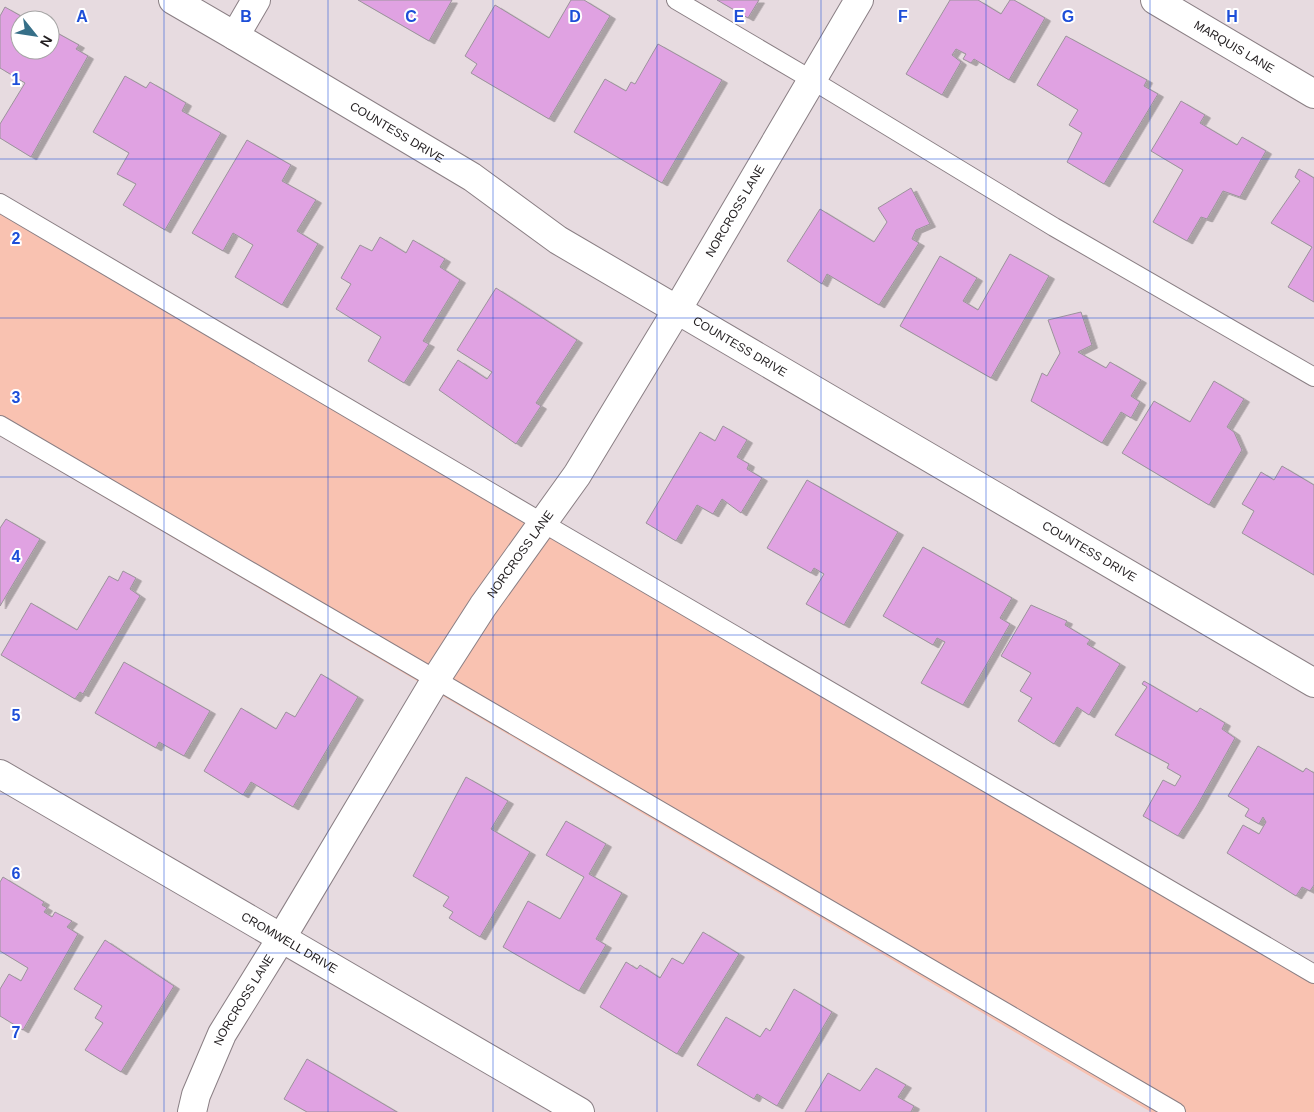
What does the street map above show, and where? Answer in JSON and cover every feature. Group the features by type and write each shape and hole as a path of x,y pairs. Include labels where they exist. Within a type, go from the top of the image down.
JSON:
{"street":[{"name":"COUNTESS DRIVE","path":"173,0 472,177 558,240 1314,683"},
{"path":"235,36 256,0"},
{"name":"NORCROSS LANE","path":"192,1112 196,1095 222,1034 282,938 436,679 483,606 578,475 858,0"},
{"name":"MARQUIS LANE","path":"1155,0 1314,94"},
{"name":"CROMWELL DRIVE","path":"0,774 580,1112"}],"lane":[{"path":"676,0 1054,227 1314,378"},
{"path":"0,203 543,524 1314,974"},
{"path":"0,425 1176,1112"}],"shaded area":[{"path":"0,205 1314,976 1314,1112 1151,1112 0,436"}],"building":[{"path":"358,0 452,0 429,41"},
{"path":"571,0 584,0 610,16 549,119 471,73 477,64 465,56 495,5 549,38"},
{"path":"717,0 759,0 748,18"},
{"path":"950,0 978,0 1001,14 1010,0 1014,0 1045,18 1009,80 974,59 971,63 963,59 966,54 956,49 952,55 961,62 942,95 906,74"},
{"path":"5,7 10,10 10,60 60,60 60,35 79,45 76,49 88,56 31,157 0,138 0,124 25,83 0,68 0,16"},
{"path":"1066,36 1147,80 1144,86 1158,94 1104,184 1067,162 1082,133 1069,125 1078,110 1037,85"},
{"path":"658,44 722,80 662,183 574,132 605,79 626,91 631,82 635,84"},
{"path":"125,76 146,88 150,82 186,103 182,111 221,133 165,230 123,205 136,184 117,174 129,153 93,132"},
{"path":"1181,101 1205,115 1200,123 1237,145 1242,137 1266,151 1240,197 1223,191 1207,219 1201,217 1187,241 1153,222 1183,170 1151,151"},
{"path":"247,140 291,165 282,181 316,200 297,231 318,244 282,305 235,277 253,245 233,233 223,251 192,233"},
{"path":"1299,169 1314,178 1314,302 1288,287 1312,247 1271,223 1300,181 1295,177"},
{"path":"911,188 930,224 916,230 912,239 919,243 879,305 827,274 822,284 787,261 820,209 874,242 887,222 878,208"},
{"path":"380,237 406,253 413,240 445,259 440,267 460,280 423,341 429,344 404,383 368,361 381,337 336,309 351,284 341,278 360,245 372,251"},
{"path":"1010,254 1049,276 991,378 900,326 940,256 977,278 963,301 978,310"},
{"path":"496,288 577,340 536,403 541,406 516,444 439,390 458,360 487,379 492,372 457,350"},
{"path":"1081,312 1092,345 1078,352 1106,368 1110,362 1141,380 1131,396 1140,402 1131,418 1121,412 1102,443 1031,401 1042,373 1047,376 1060,353 1048,320"},
{"path":"1214,381 1244,399 1227,427 1234,432 1242,450 1209,505 1122,453 1154,401 1190,422"},
{"path":"723,426 747,440 737,457 749,464 747,469 762,478 741,513 722,499 713,514 697,505 676,541 646,523 700,432 715,441"},
{"path":"1282,466 1314,485 1314,575 1242,533 1254,511 1242,504 1261,472 1274,480"},
{"path":"807,480 898,532 844,625 806,604 824,574 814,568 811,573 767,548"},
{"path":"6,519 40,539 0,606 0,528"},
{"path":"923,547 1012,598 1000,618 1010,624 963,705 921,683 945,642 937,638 933,645 883,616"},
{"path":"123,571 136,578 130,589 140,596 83,694 80,692 75,699 1,655 31,603 77,630 109,576 118,581"},
{"path":"1031,605 1067,621 1065,625 1090,640 1087,644 1120,664 1089,715 1077,707 1054,744 1018,721 1032,698 1020,691 1031,673 1001,656"},
{"path":"124,662 210,711 184,756 159,742 156,748 95,713"},
{"path":"321,674 358,697 293,807 251,782 243,795 204,771 241,708 276,729 286,712 295,717"},
{"path":"1144,681 1197,712 1200,708 1225,723 1222,729 1235,738 1178,836 1143,816 1163,780 1175,786 1181,776 1167,768 1169,764 1115,735 1147,687 1142,684"},
{"path":"1258,746 1303,772 1306,768 1314,773 1314,885 1310,891 1302,887 1296,896 1227,853 1243,825 1259,834 1266,822 1263,817 1259,824 1245,816 1249,809 1228,796"},
{"path":"466,777 508,801 491,829 530,852 480,937 449,918 453,912 443,906 449,897 413,876"},
{"path":"566,821 606,844 589,874 622,893 596,939 606,945 579,991 503,947 528,901 560,919 584,877 546,855"},
{"path":"3,877 44,902 42,905 47,908 44,912 52,917 55,912 72,921 67,927 78,934 23,1030 0,1016 0,989 9,974 21,981 28,968 0,951 0,882"},
{"path":"703,932 739,954 677,1054 600,1007 626,962 637,969 640,965 660,978 672,958 683,964"},
{"path":"105,940 174,986 121,1072 85,1050 103,1023 95,1018 102,1006 74,989"},
{"path":"794,989 832,1012 777,1106 757,1094 754,1099 697,1065 726,1017 760,1037 766,1028 770,1031"},
{"path":"307,1059 397,1112 307,1112 284,1099"},
{"path":"876,1068 906,1085 898,1097 914,1106 911,1112 805,1112 828,1073 860,1091"}]}
